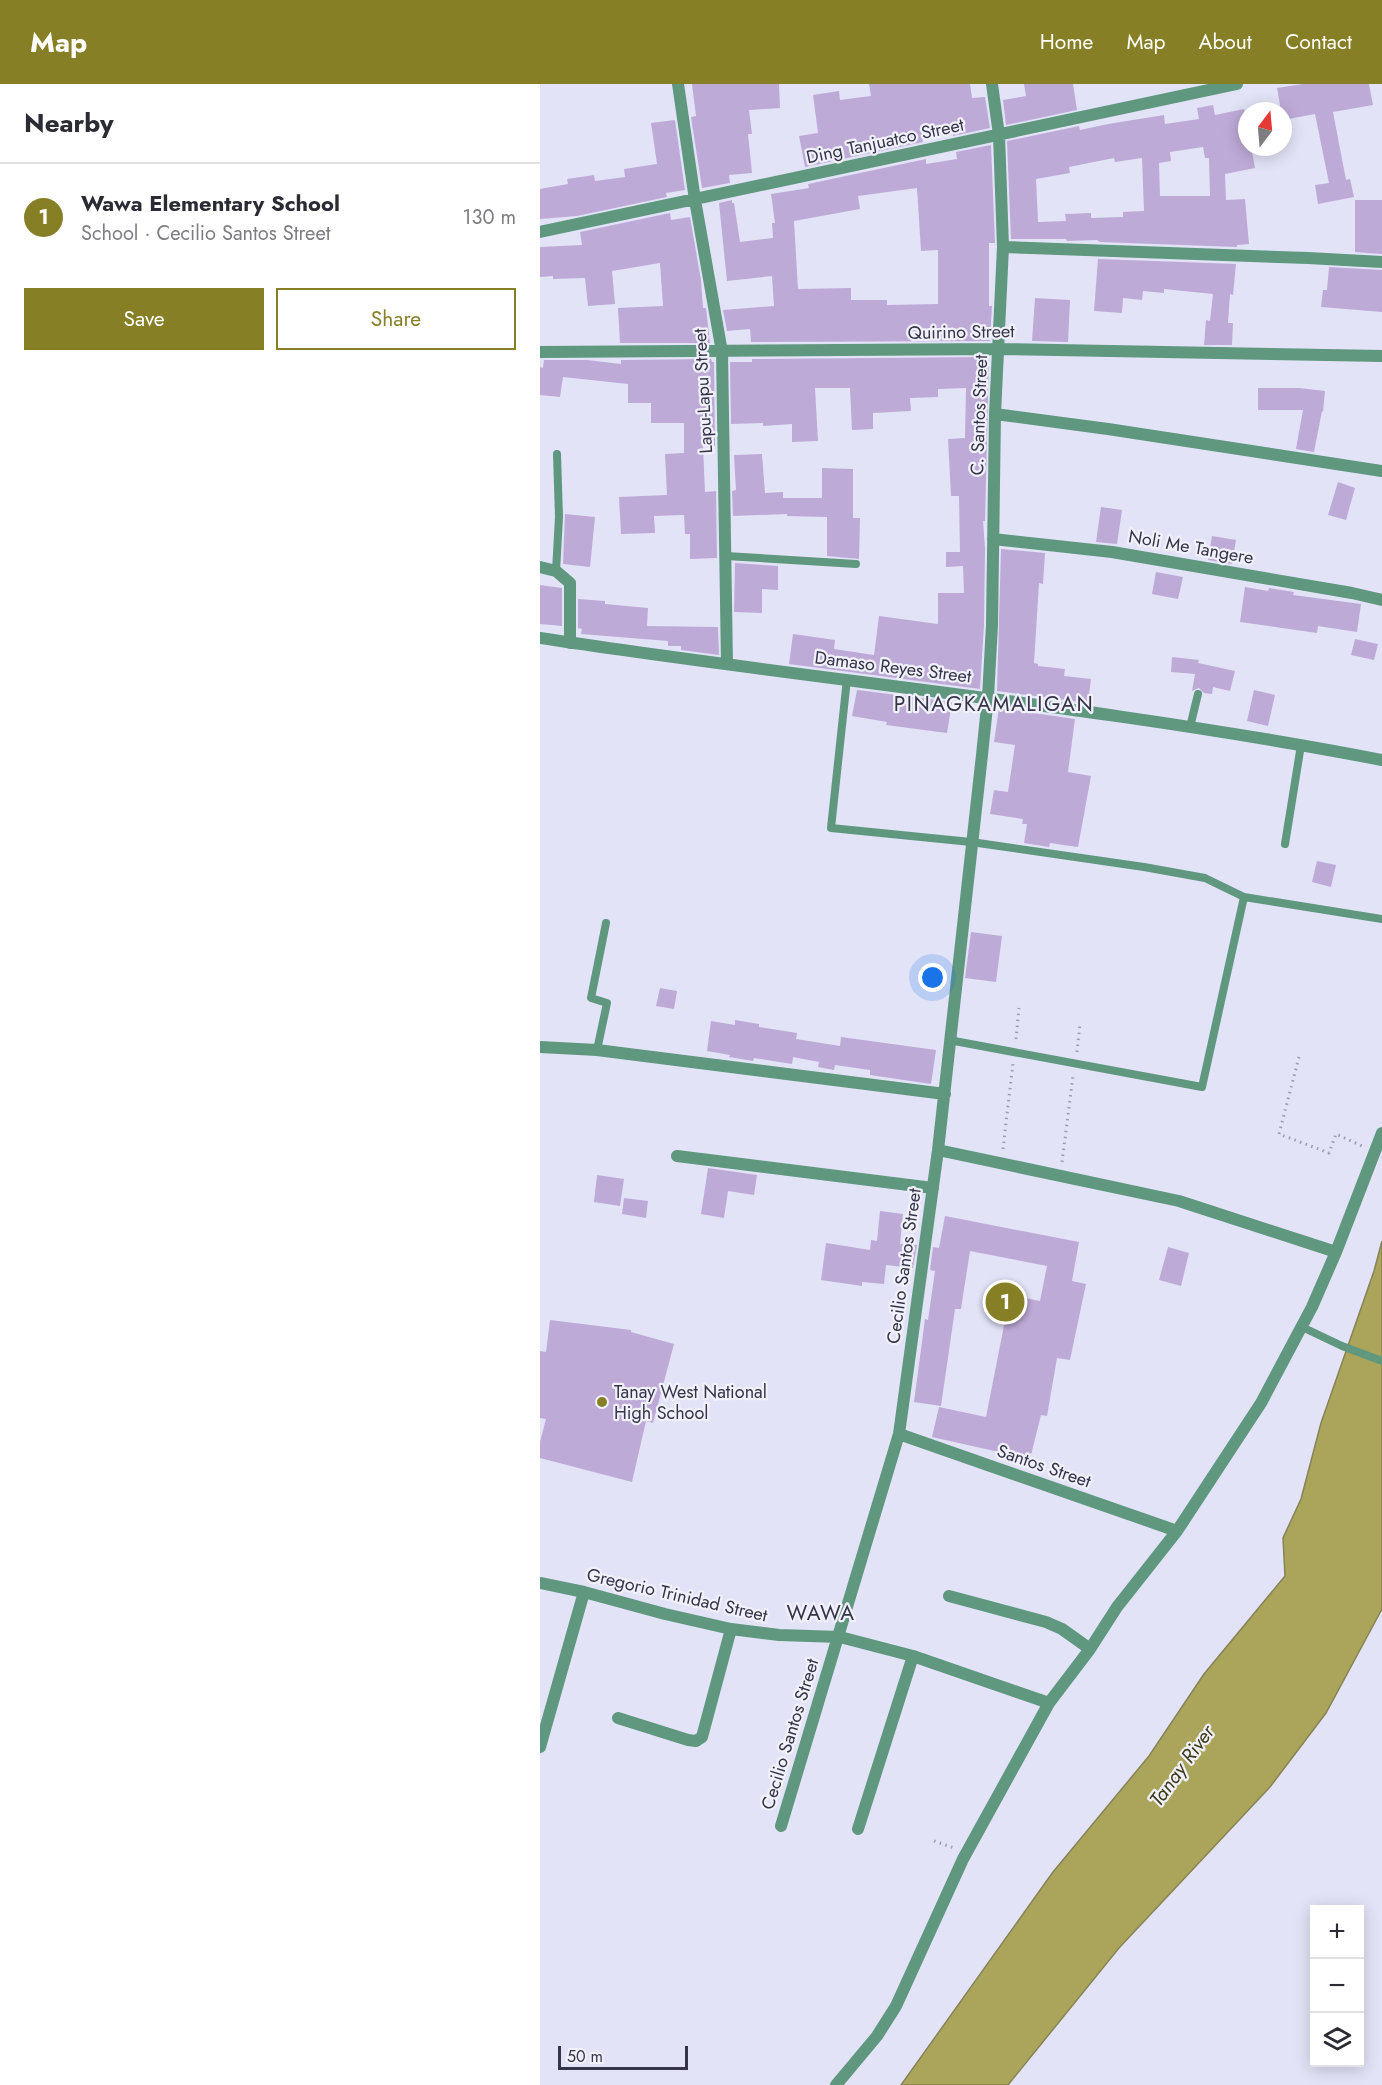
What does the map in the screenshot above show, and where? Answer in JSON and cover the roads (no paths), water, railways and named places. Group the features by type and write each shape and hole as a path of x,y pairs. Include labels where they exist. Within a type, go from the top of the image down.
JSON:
{"street":[{"name":"Lapu-Lapu Street","path":"678,84 695,200 722,352 727,664"},
{"name":"C. Santos Street","path":"988,697 1003,247 999,135 992,84"},
{"name":"Ding Tanjuatco Street","path":"540,232 1237,84"},
{"path":"1003,247 1382,262"},
{"name":"Quirino Street","path":"540,352 999,349 1382,356"},
{"path":"996,414 1119,430 1382,471"},
{"name":"Noli Me Tangere","path":"993,539 1112,552 1382,600"},
{"path":"540,567 556,571 570,582 570,643"},
{"name":"Damaso Reyes Street","path":"540,639 988,697 1190,727 1382,760"},
{"name":"Cecilio Santos Street","path":"781,1826 840,1637 899,1434 945,1094 949,1040 988,697"},
{"path":"540,1047 597,1050 945,1094"},
{"path":"837,2085 877,2036 896,2006 967,1853 1049,1703 1090,1649 1117,1607 1177,1531 1261,1403 1302,1327 1336,1252 1382,1132"},
{"path":"938,1150 1179,1201 1336,1252"},
{"path":"677,1156 933,1188"},
{"name":"Santos Street","path":"899,1434 1177,1531"},
{"name":"Gregorio Trinidad Street","path":"540,1583 731,1629 779,1635 840,1637 913,1656 1049,1703"},
{"path":"540,1747 584,1592"},
{"path":"949,1596 1047,1622 1062,1629 1090,1649"},
{"path":"618,1718 696,1741 702,1737 731,1629"},
{"path":"858,1829 913,1656"}],"lane":[{"path":"556,571 559,517 557,454"},
{"path":"726,556 790,558 856,564"},
{"path":"847,679 831,828 971,842 1144,867 1205,878 1244,897 1382,919"},
{"path":"1190,727 1198,694"},
{"path":"1285,844 1301,745"},
{"path":"949,1040 1202,1087 1244,897"},
{"path":"597,1050 607,1003 591,998 606,923"},
{"path":"1302,1327 1342,1346 1382,1361"}],"water":[{"name":"Tanay River","path":"1382,1241 1382,1609 1326,1713 1270,1787 1119,1948 1008,2085 901,2085 1053,1872 1149,1756 1204,1674 1285,1576 1283,1538 1301,1499 1321,1423 1374,1271"}],"place":[{"name":"Wawa Elementary School","path":"1005,1302"},
{"name":"Tanay West National High School","path":"602,1402"}],"district":[{"name":"PINAGKAMALIGAN","path":"994,704"},
{"name":"WAWA","path":"821,1613"}]}
